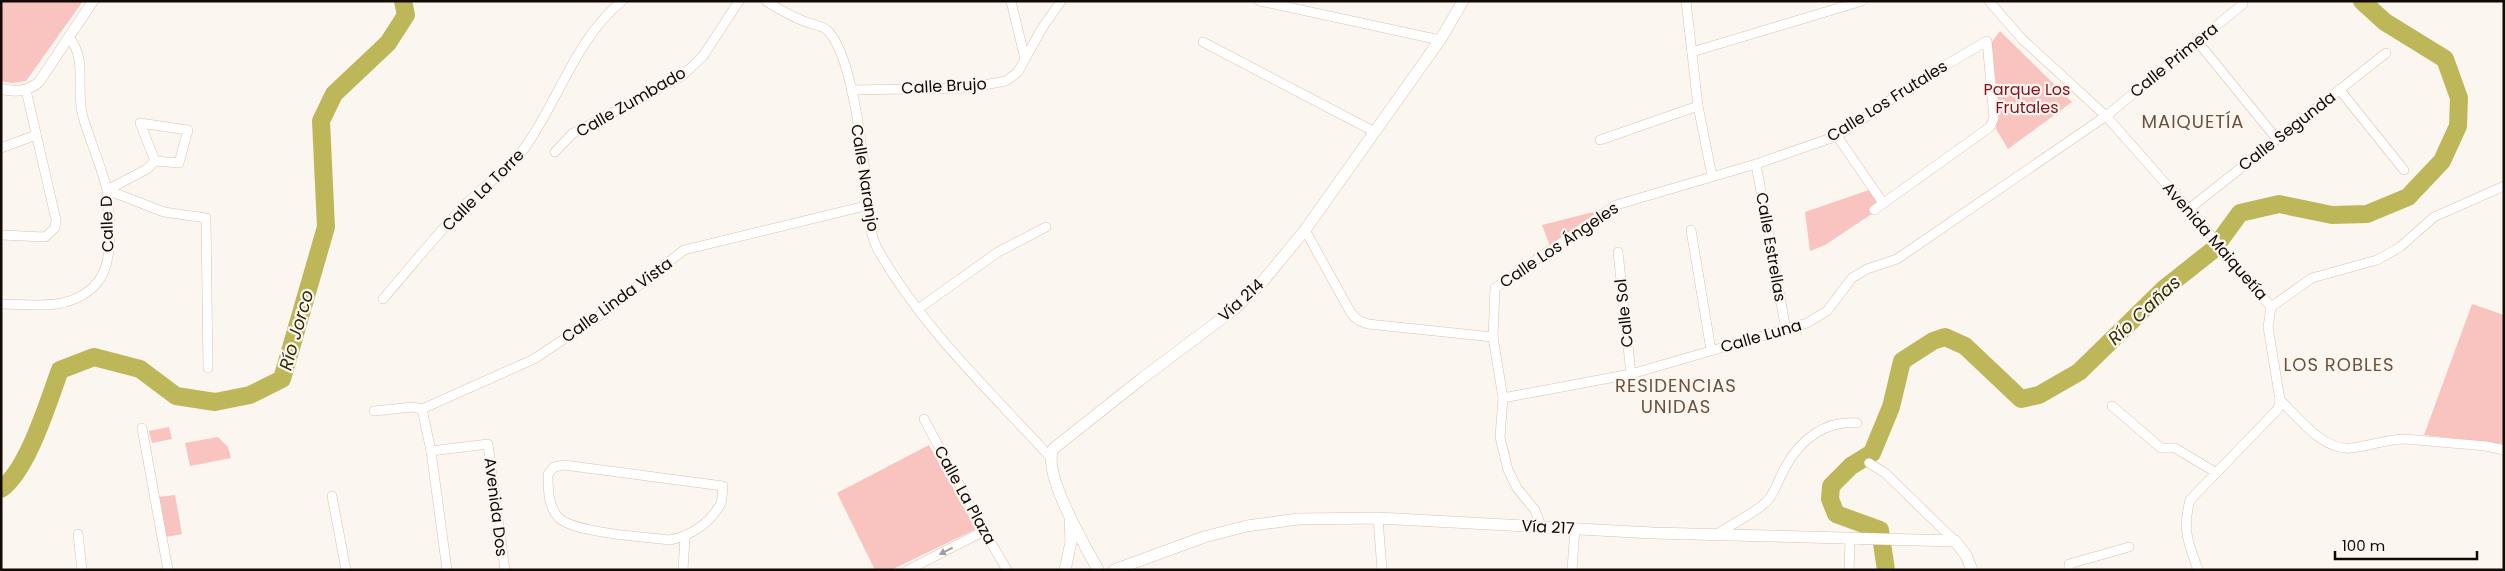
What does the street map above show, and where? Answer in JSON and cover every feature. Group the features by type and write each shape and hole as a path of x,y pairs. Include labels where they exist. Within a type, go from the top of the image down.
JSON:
{"main road":[{"name":"Vía 214","path":"1050,457 1058,444 1237,306 1264,280 1305,230 1375,132 1440,40 1462,1"},
{"path":"1050,457 1053,478 1098,570"},
{"path":"1064,570 1071,542 1070,514"},
{"name":"Vía 217","path":"1114,570 1204,537 1247,526 1298,519 1378,518 1717,534 1955,541"},
{"path":"1955,541 1966,555 1972,570"}],"street":[{"path":"1,89 15,92 26,90 39,82 93,1"},
{"name":"Calle La Torre","path":"383,299 464,206 512,165 528,144 584,43 597,24 622,1"},
{"name":"Calle Zumbado","path":"555,152 572,134 682,76 702,56 739,1"},
{"name":"Calle Naranjo","path":"766,1 783,12 826,29 844,58 865,166 869,221 876,246 918,309 982,388 1050,457"},
{"path":"1011,1 1025,59"},
{"name":"Calle Brujo","path":"851,90 967,88 1006,81 1018,72 1041,30 1061,1"},
{"path":"1260,1 1440,40"},
{"path":"1686,1 1698,106 1712,176"},
{"path":"1692,52 1862,1"},
{"name":"Avenida Maiquetía","path":"1988,1 2022,40 2106,116 2244,273 2271,307 2268,327 2280,400"},
{"name":"Calle Primera","path":"2106,116 2243,4"},
{"name":"Calle D","path":"1,304 61,303 86,293 99,280 108,264 110,235 107,190 82,115 79,95 78,48 69,37"},
{"name":"Calle Los Frutales","path":"1756,164 1837,136 1922,79 1987,41 1993,123 1967,145 1883,203"},
{"path":"2197,41 2276,138"},
{"path":"1203,42 1375,132"},
{"name":"Calle Segunda","path":"2189,210 2276,138 2386,53"},
{"path":"2339,89 2404,170"},
{"path":"1,234 45,237 55,228 56,220 26,90"},
{"path":"1600,140 1698,106"},
{"name":"Calle Luna","path":"1503,398 1631,374 1808,323 1827,311 1852,278 1867,269 1897,260 2106,116"},
{"path":"140,122 188,130 179,163 155,160 140,122"},
{"path":"1,148 36,134"},
{"path":"1837,136 1883,203 1874,210"},
{"path":"107,190 147,169 155,160"},
{"name":"Calle Los Ángeles","path":"1493,337 1495,288 1616,204 1756,164"},
{"name":"Calle Estrellas","path":"1756,164 1786,330"},
{"path":"2271,307 2312,278 2377,260 2400,247 2434,216 2504,186"},
{"path":"107,190 164,212 206,218 208,368"},
{"name":"Calle Linda Vista","path":"374,411 413,406 422,409 534,359 606,311 684,250 869,204"},
{"path":"918,309 998,252 1046,228"},
{"path":"1305,230 1351,313 1358,320 1368,324 1493,337 1503,398 1500,437 1508,470 1517,488 1535,510 1541,526"},
{"path":"1690,230 1711,350"},
{"name":"Calle Sol","path":"1618,252 1631,374"},
{"path":"2280,400 2326,443 2337,448 2350,448 2393,439 2405,439 2486,446 2504,450"},
{"path":"2198,570 2186,534 2185,520 2190,500 2215,472 2266,423 2278,409 2280,400"},
{"path":"2112,406 2161,448 2175,448 2215,472"},
{"path":"422,409 447,570"},
{"name":"Calle La Plaza","path":"924,419 1007,570"},
{"path":"1717,534 1768,500 1787,463 1816,433 1825,426 1840,422 1857,423"},
{"path":"142,428 168,570"},
{"name":"Avenida Dos","path":"430,451 488,444 505,570"},
{"path":"1868,463 1885,473 1955,541"},
{"path":"564,465 723,486 721,504 700,527 685,537 670,540 574,527 560,518 552,507 548,474 554,467 564,465"},
{"path":"332,496 346,570"},
{"path":"1378,518 1382,570"},
{"path":"1572,570 1574,528"},
{"path":"908,570 984,531"},
{"path":"78,534 82,570"},
{"path":"683,570 685,537"},
{"path":"1849,570 1850,538"},
{"path":"2069,570 2069,564 2129,547"}],"green space":[{"path":"1,1 83,1 26,81 12,83 1,81"},
{"name":"Parque Los Frutales","path":"2000,31 2072,102 2008,149 1996,129 1998,102 1991,43"},
{"path":"1869,190 1878,202 1870,209 1873,213 1825,245 1810,251 1805,212"},
{"path":"1609,208 1550,246 1542,225"},
{"path":"2472,304 2504,315 2504,444 2424,435"},
{"path":"169,427 172,439 152,443 149,431"},
{"path":"218,437 228,447 231,458 190,466 185,443"},
{"path":"929,445 976,529 891,570 875,570 837,493"},
{"path":"175,495 182,534 166,537 157,497"}],"waterway":[{"name":"Río Jorco","path":"1,489 11,480 28,451 60,370 94,357 140,369 176,396 215,402 250,395 282,379 326,227 321,121 334,94 388,43 406,15 403,1"},
{"name":"Río Cañas","path":"1886,570 1880,530 1836,514 1830,499 1831,486 1851,466 1872,453 1891,407 1902,361 1933,341 1945,337 1965,346 2021,399 2039,395 2079,372 2165,288 2213,250 2240,213 2279,204 2332,215 2367,214 2408,197 2442,161 2458,126 2459,98 2445,59 2385,22 2362,1"}],"district":[{"name":"MAIQUETÍA","path":"2193,121"},
{"name":"LOS ROBLES","path":"2339,364"},
{"name":"RESIDENCIAS UNIDAS","path":"1676,395"}]}
